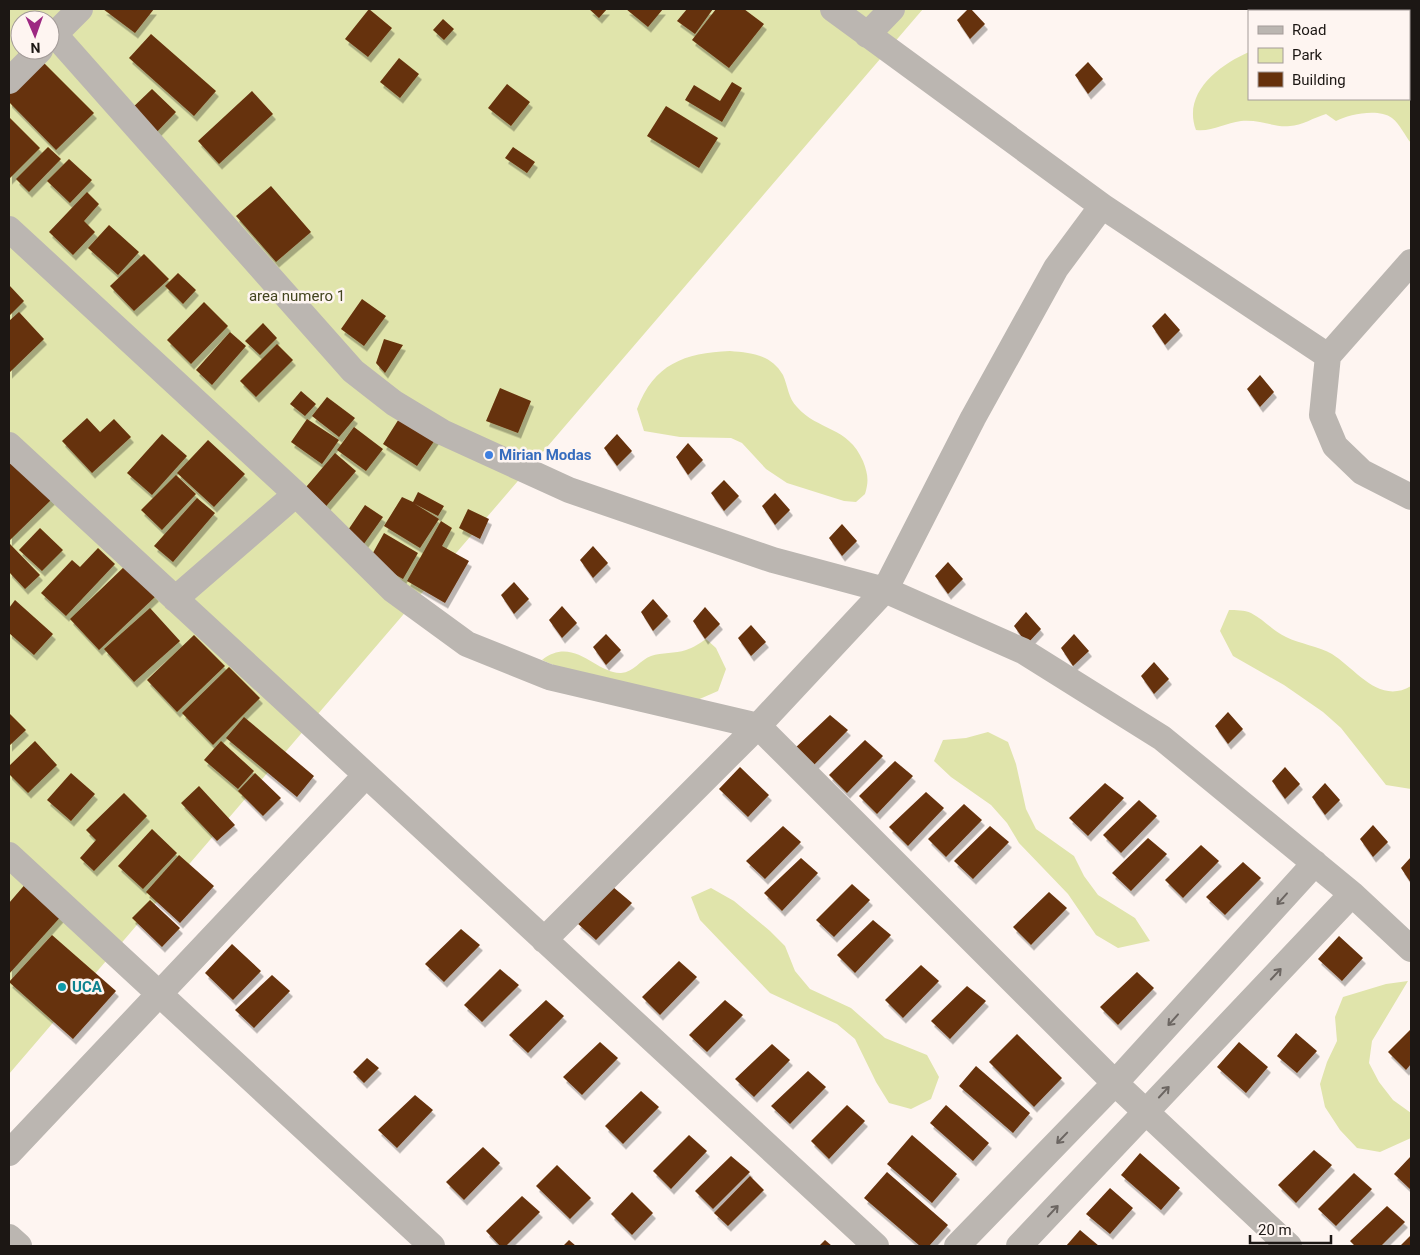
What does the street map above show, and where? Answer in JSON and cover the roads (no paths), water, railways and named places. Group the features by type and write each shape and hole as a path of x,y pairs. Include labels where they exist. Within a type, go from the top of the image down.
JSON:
{"street":[{"path":"60,29 80,9"},
{"path":"833,9 1102,206 1328,356"},
{"path":"867,35 892,9"},
{"path":"60,54 352,371 394,403 442,432 569,490 773,560 885,590 1023,650 1162,738 1352,894 1411,949"},
{"path":"9,81 29,60"},
{"path":"544,940 758,726 885,590 973,418 1056,268 1102,206"},
{"path":"9,229 296,494 393,590 468,644 549,677 758,726 1145,1113 1289,1246"},
{"path":"1411,262 1328,356 1322,415 1335,446 1362,472 1411,497"},
{"path":"9,445 876,1246"},
{"path":"175,599 296,494"},
{"path":"9,1153 366,775"},
{"path":"9,854 432,1246"},
{"path":"957,1246 1115,1083 1315,863"},
{"path":"1019,1246 1352,894"},
{"path":"9,1237 19,1246"}],"place":[{"name":"Mirian Modas","path":"489,455"},
{"name":"UCA","path":"62,987"}],"park label":[{"name":"area numero 1","path":"297,296"}]}
